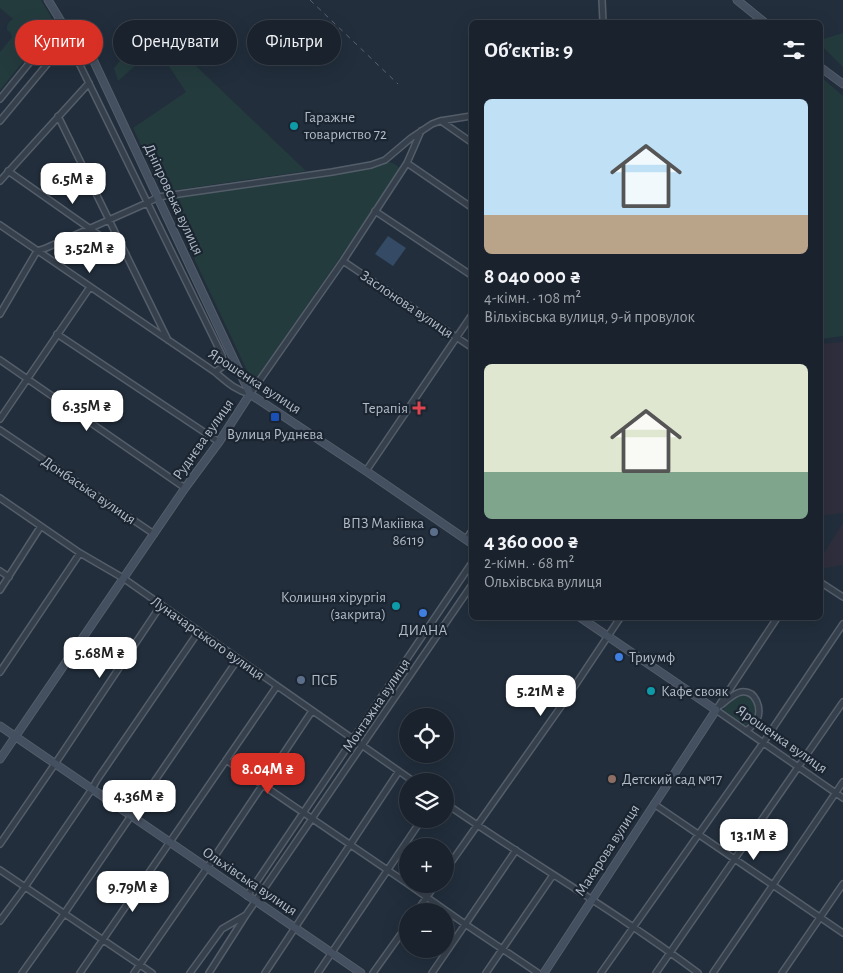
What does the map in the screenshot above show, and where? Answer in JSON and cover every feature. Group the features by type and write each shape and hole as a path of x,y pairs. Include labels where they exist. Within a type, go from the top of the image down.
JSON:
{"street":[{"name":"Дніпровська вулиця","path":"48,0 60,20"},
{"path":"602,0 603,20"},
{"path":"737,0 762,20"},
{"path":"0,98 27,65"},
{"path":"0,122 47,65"},
{"name":"Дніпровська вулиця","path":"80,65 222,355 222,367 215,372"},
{"name":"Дніпровська вулиця","path":"96,65 250,394"},
{"path":"823,69 843,84"},
{"path":"0,181 89,83"},
{"path":"58,116 168,340"},
{"path":"0,314 37,251 158,197 371,165 385,160 421,131 440,121 469,116"},
{"path":"440,121 469,141"},
{"name":"Руднєва вулиця","path":"0,759 343,260 407,163 421,131"},
{"path":"407,163 469,206"},
{"path":"8,171 126,254"},
{"path":"375,211 469,274"},
{"name":"Ярошенка вулиця","path":"0,225 215,372 230,385 250,394 469,541"},
{"name":"Заслонова вулиця","path":"343,260 469,346"},
{"path":"0,419 90,286"},
{"path":"366,471 469,319"},
{"path":"57,334 219,442"},
{"path":"0,360 186,488"},
{"name":"Донбаська вулиця","path":"0,430 154,534"},
{"path":"0,506 2,500"},
{"name":"Луначарського вулиця","path":"2,500 80,553 123,578 399,772"},
{"path":"0,590 41,526"},
{"path":"0,672 80,553"},
{"name":"Монтажна вулиця","path":"247,896 469,567"},
{"path":"0,571 9,577"},
{"path":"823,584 843,598"},
{"name":"Монтажна вулиця","path":"209,973 246,915 362,746 377,728 469,589"},
{"path":"0,844 161,605"},
{"name":"Ярошенка вулиця","path":"584,620 843,798"},
{"path":"454,858 562,705 619,620"},
{"name":"Макарова вулиця","path":"544,973 777,620"},
{"path":"601,973 763,743 843,624"},
{"path":"0,921 92,789 198,631"},
{"path":"22,973 238,659"},
{"path":"80,973 277,686"},
{"path":"716,710 738,692 747,692 752,695 758,703 759,713 755,723 746,731"},
{"path":"656,973 843,702"},
{"path":"134,973 312,711"},
{"name":"Ольхівська вулиця","path":"0,726 361,973"},
{"path":"226,760 399,878"},
{"path":"265,973 399,772"},
{"path":"714,973 843,782"},
{"path":"654,804 843,933"},
{"path":"454,810 633,927 698,973"},
{"path":"318,973 416,828"},
{"path":"432,973 516,850"},
{"path":"0,870 152,973"},
{"path":"486,973 553,875"},
{"path":"782,973 843,884"},
{"path":"421,893 538,973"},
{"path":"422,903 430,893"},
{"name":"Монтажна вулиця","path":"190,973 222,929 246,915"},
{"path":"373,973 399,937"}],"shaded area":[{"path":"843,342 843,513 823,516 823,344"},
{"path":"843,523 843,565 823,568 823,554"}],"green space":[{"path":"0,0 41,0 52,20 15,20 15,65 20,65 0,90 0,52 12,37 7,28 8,23 13,19 0,8"},
{"path":"843,33 843,67 823,47 823,39"},
{"path":"117,65 136,65 118,81 114,68"},
{"path":"168,65 195,65 306,171 163,192 133,128 186,92"},
{"path":"823,79 843,96 843,336 823,339"},
{"path":"388,162 399,167 400,171 253,383 166,199 364,170"},
{"path":"742,695 747,696 754,702 756,709 752,722 743,726 722,711 733,699"}],"water":[{"path":"388,236 406,248 393,266 375,254"}],"railway":[{"path":"310,0 398,84"}],"place":[{"name":"Гаражне товариство 72","path":"294,126"},
{"name":"Терапія","path":"419,408"},
{"name":"Вулиця Руднєва","path":"275,417"},
{"name":"ВПЗ Макіївка 86119","path":"434,532"},
{"name":"Колишня хірургія (закрита)","path":"396,606"},
{"name":"ДИАНА","path":"423,613"},
{"name":"Триумф","path":"619,657"},
{"name":"ПСБ","path":"301,680"},
{"name":"Кафе свояк","path":"651,691"},
{"name":"Детский сад №17","path":"612,779"}]}
